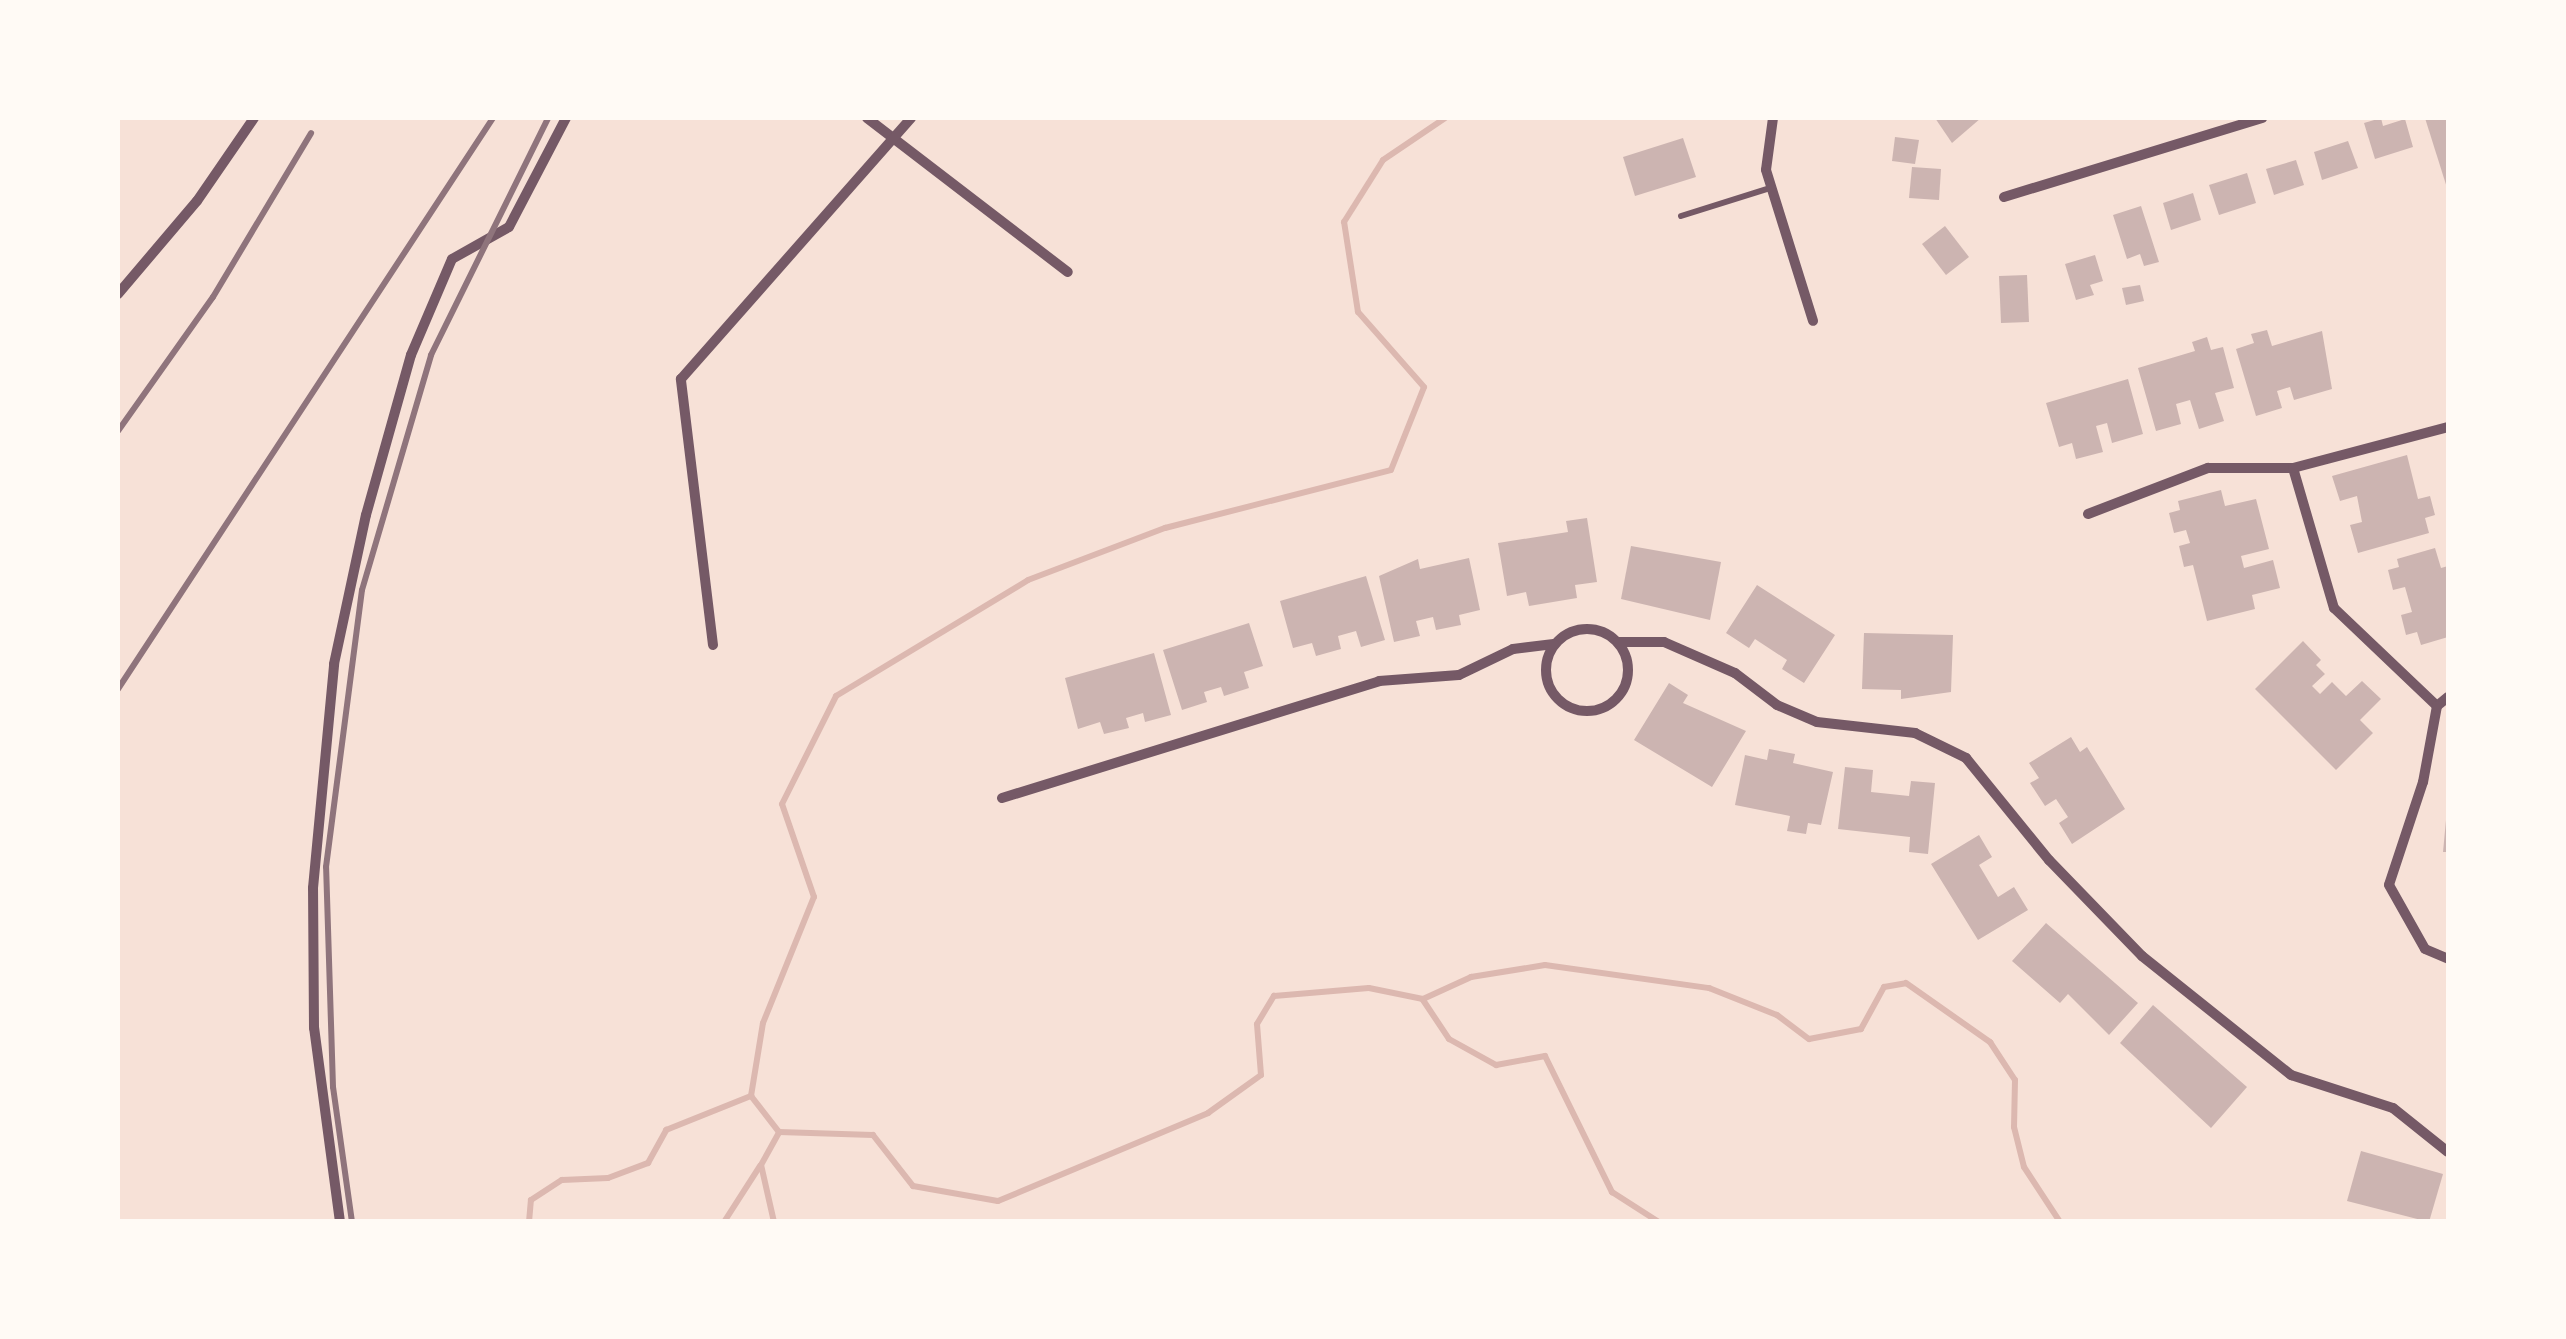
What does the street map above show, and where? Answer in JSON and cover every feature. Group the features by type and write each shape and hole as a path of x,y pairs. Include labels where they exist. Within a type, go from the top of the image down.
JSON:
{"street":[{"path":"118,294 197,201 254,118"},
{"path":"340,1222 314,1011 313,888 334,664 366,515 418,339 452,259 509,227 566,118"},
{"path":"867,118 1068,272"},
{"path":"713,645 681,378 911,118"},
{"path":"1773,118 1765,149 1770,188 1814,321"},
{"path":"2004,197 2262,118"},
{"path":"2088,514 2208,468 2292,468 2448,427"},
{"path":"2292,468 2334,608 2437,706"},
{"path":"1002,798 1379,681 1458,675 1513,649 1554,644 1586,628 1618,642 1664,642 1735,673 1777,705 1817,722 1915,732 1966,758 2049,860 2142,956 2291,1075 2393,1108 2448,1152"},
{"path":"1554,644 1546,669 1553,694 1588,711 1613,702 1627,680 1618,642"},
{"path":"2448,697 2437,706 2423,782 2389,885 2425,949 2448,958"}],"lane":[{"path":"1682,216 1770,188"}],"building":[{"path":"1935,118 1981,118 1952,143"},
{"path":"2381,118 2383,126 2405,119 2413,147 2375,159 2364,123"},
{"path":"2425,118 2448,118 2448,191"},
{"path":"1895,137 1919,140 1915,164 1892,161"},
{"path":"1683,138 1696,177 1635,196 1623,157"},
{"path":"2348,141 2358,168 2322,180 2314,152"},
{"path":"2296,160 2304,185 2274,195 2266,169"},
{"path":"1912,167 1941,169 1939,200 1909,198"},
{"path":"2247,173 2256,203 2219,215 2209,185"},
{"path":"2193,193 2201,220 2171,230 2163,203"},
{"path":"2141,206 2159,262 2144,266 2140,254 2127,259 2113,215"},
{"path":"1945,226 1969,257 1946,275 1922,244"},
{"path":"2095,255 2103,281 2090,285 2094,295 2076,300 2065,264"},
{"path":"2027,275 2029,322 2001,323 1999,276"},
{"path":"2140,285 2144,301 2126,305 2122,288"},
{"path":"2267,330 2272,346 2322,331 2332,389 2294,400 2290,387 2277,391 2282,408 2256,416 2236,349 2254,343 2251,334"},
{"path":"2207,337 2211,350 2223,347 2234,388 2215,393 2224,421 2199,429 2190,400 2176,404 2181,424 2156,431 2138,368 2195,351 2192,342"},
{"path":"2128,379 2143,434 2112,443 2107,423 2096,426 2103,452 2076,459 2072,443 2059,447 2046,403"},
{"path":"2407,455 2418,499 2430,496 2435,515 2425,518 2429,533 2358,553 2350,525 2362,522 2357,496 2340,501 2332,476"},
{"path":"2221,490 2225,506 2256,499 2269,549 2241,556 2244,568 2273,560 2280,588 2252,595 2255,609 2207,621 2193,565 2184,567 2179,546 2190,543 2186,530 2174,533 2169,513 2180,510 2178,501"},
{"path":"1587,518 1597,582 1575,585 1577,598 1529,606 1526,592 1507,596 1498,543 1568,532 1566,521"},
{"path":"1631,546 1721,562 1710,620 1621,599"},
{"path":"2435,548 2441,568 2448,566 2448,637 2421,645 2417,632 2406,635 2401,615 2412,612 2405,587 2393,590 2388,570 2399,567 2397,559"},
{"path":"1469,558 1480,610 1459,615 1461,625 1436,630 1433,617 1416,621 1420,636 1394,642 1379,576 1418,559 1420,569"},
{"path":"1366,576 1385,640 1361,647 1356,631 1338,636 1341,649 1316,656 1312,643 1293,648 1280,601"},
{"path":"1757,585 1835,635 1804,683 1782,669 1787,660 1755,639 1749,648 1726,633"},
{"path":"1249,623 1263,666 1244,672 1249,688 1224,696 1221,687 1204,692 1207,702 1182,710 1163,650"},
{"path":"1864,633 1953,635 1951,692 1901,699 1901,690 1862,689"},
{"path":"2303,641 2321,660 2316,665 2325,674 2312,686 2320,694 2332,682 2346,696 2362,681 2381,699 2360,720 2373,733 2336,770 2255,689"},
{"path":"1154,653 1171,715 1145,722 1143,713 1126,718 1129,728 1104,734 1100,722 1078,729 1065,678"},
{"path":"1669,683 1688,695 1683,703 1746,731 1712,787 1634,740"},
{"path":"2071,737 2080,752 2087,747 2125,809 2072,844 2059,823 2068,817 2056,799 2045,806 2030,783 2039,778 2029,763"},
{"path":"1769,749 1795,754 1793,763 1833,772 1821,825 1808,823 1806,834 1787,831 1790,816 1735,805 1745,755 1767,760"},
{"path":"1845,767 1873,770 1871,792 1909,796 1911,781 1935,783 1928,854 1909,852 1910,837 1838,829"},
{"path":"2446,820 2448,852 2443,852"},
{"path":"1979,835 1992,857 1979,865 1998,897 2014,887 2028,910 1978,940 1931,864"},
{"path":"2046,923 2138,1003 2109,1035 2068,994 2060,1003 2012,961"},
{"path":"2153,1005 2247,1087 2211,1128 2120,1043"},
{"path":"2361,1151 2443,1174 2429,1222 2347,1201"}],"waterway":[{"path":"751,1096 763,1023 814,897 782,804 836,696 1028,580 1165,528 1391,470 1424,387 1358,312 1344,222 1383,160 1445,118"},
{"path":"529,1222 531,1200 562,1180 608,1178 648,1163 666,1130 751,1096 779,1132 873,1135 913,1186 998,1201 1208,1113 1261,1075 1257,1024 1274,996 1369,988 1423,999 1471,977 1545,965 1709,988 1777,1015 1809,1039 1861,1029 1884,987 1906,983 1990,1042 2015,1080 2014,1127 2024,1167 2060,1222"},
{"path":"1423,1000 1449,1039 1496,1065 1545,1056 1612,1192 1659,1222"},
{"path":"774,1222 761,1165 779,1132"},
{"path":"724,1222 760,1166"}],"railway":[{"path":"118,689 493,118"},
{"path":"352,1222 333,1087 326,867 362,590 431,355 548,118"},
{"path":"118,431 213,297 311,133"}]}
